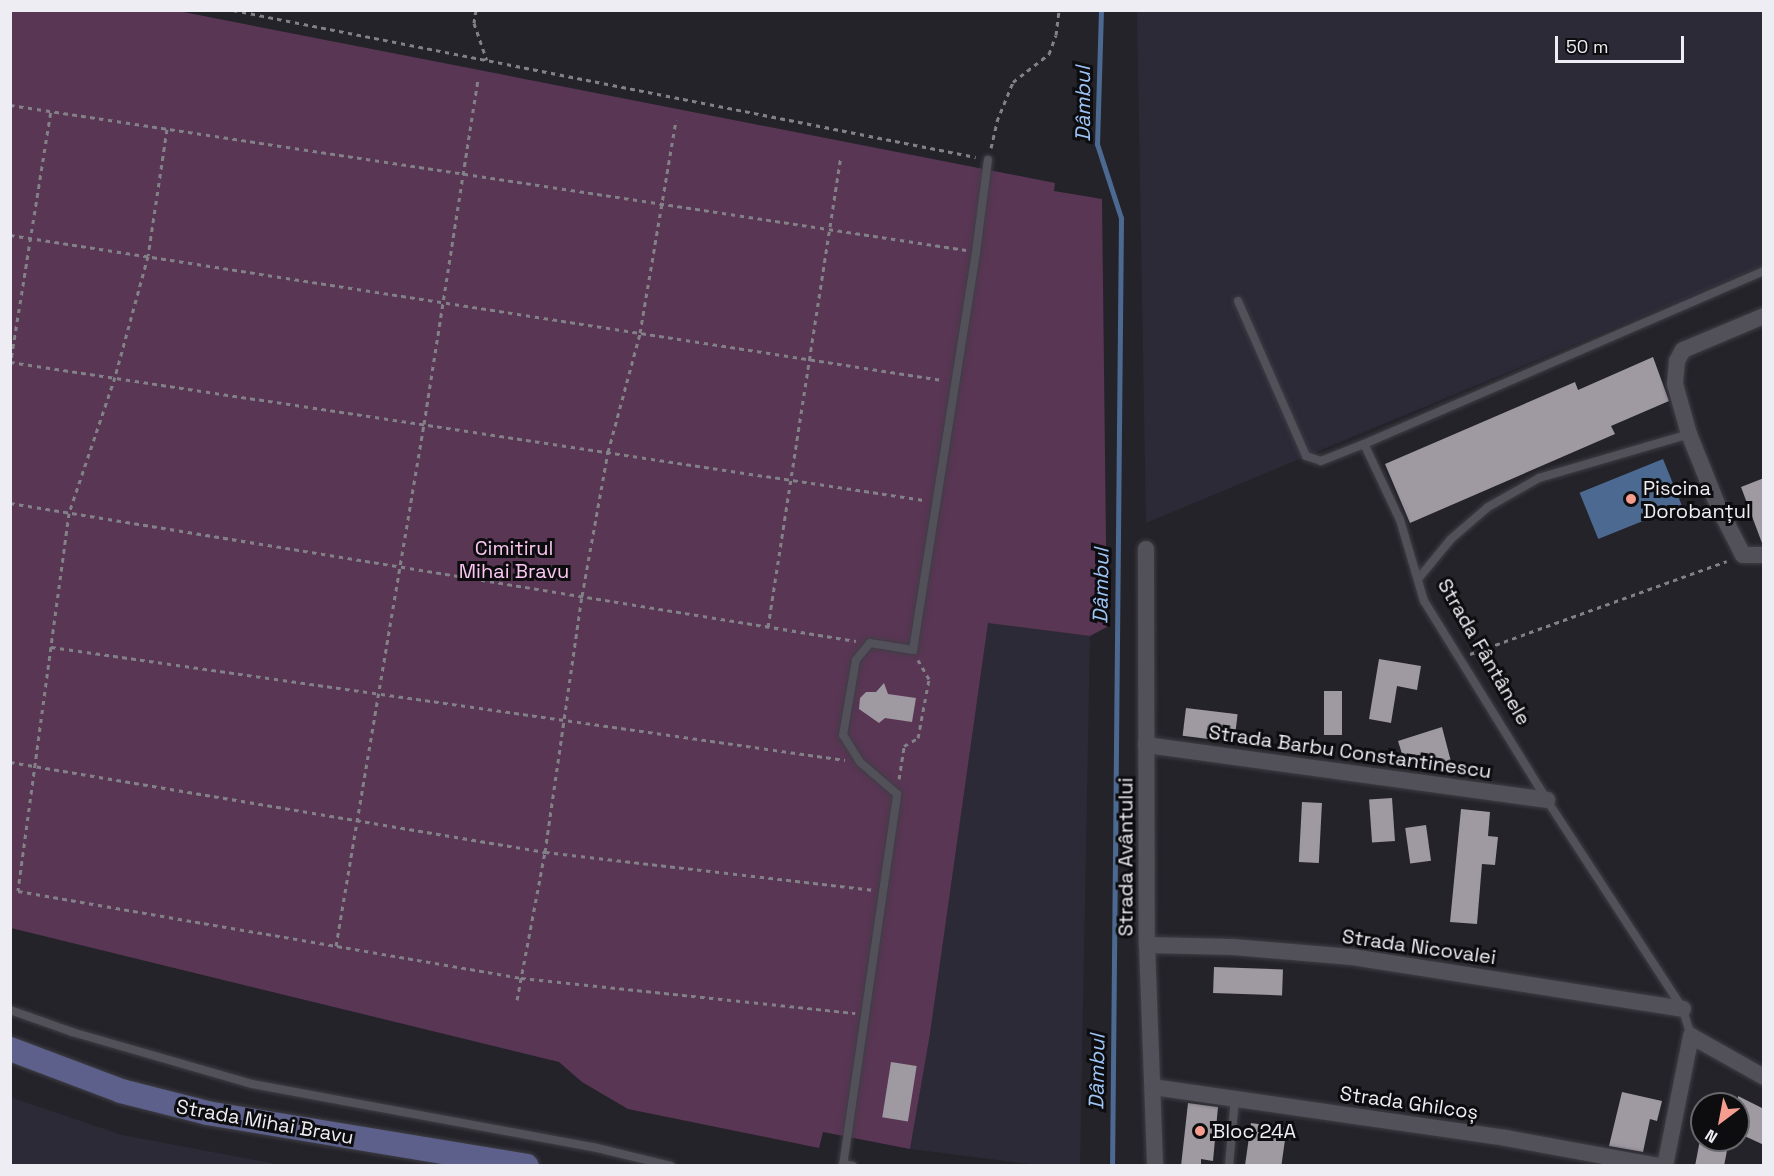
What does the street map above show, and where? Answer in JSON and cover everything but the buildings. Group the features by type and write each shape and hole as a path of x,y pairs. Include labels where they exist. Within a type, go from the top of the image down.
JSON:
{"main road":[{"name":"Strada Mihai Bravu","path":"10,1049 120,1091 207,1113 527,1166"}],"street":[{"path":"1764,316 1683,350 1677,361 1675,384 1689,434 1718,506 1743,555 1764,555"},
{"name":"Strada Avântului","path":"1146,549 1147,945 1155,1166"},
{"name":"Strada Barbu Constantinescu","path":"1146,746 1547,800"},
{"name":"Strada Nicovalei","path":"1147,945 1233,947 1352,957 1683,1009"},
{"path":"1691,1036 1764,1077"},
{"name":"Strada Fântânele","path":"1665,1166 1691,1036"},
{"name":"Strada Ghilcoș","path":"1153,1087 1506,1138 1659,1166"}],"lane":[{"path":"846,1165 897,794 860,762 843,735 856,660 870,643 913,650 976,252 988,160"},
{"path":"1238,301 1306,456 1321,462 1764,271"},
{"path":"1418,579 1451,539 1488,507 1539,478 1689,434"},
{"name":"Strada Fântânele","path":"1364,444 1400,520 1424,601 1547,800 1683,1009 1691,1036"},
{"path":"10,1010 72,1032 252,1084 304,1096 592,1148 671,1166"},
{"path":"1229,1166 1235,1098"}],"path":[{"path":"233,10 988,160 997,121 1012,82 1049,54 1056,36 1059,10"},
{"path":"476,10 474,23 487,60"},
{"path":"336,946 359,821 478,81"},
{"path":"10,105 976,252"},
{"path":"10,366 51,111"},
{"path":"517,1000 545,852 582,596 608,452 640,333 676,120"},
{"path":"167,129 148,256 114,377 69,513 18,891 520,978 866,1014"},
{"path":"768,627 841,158"},
{"path":"10,235 956,382"},
{"path":"11,362 937,502"},
{"path":"10,503 870,643"},
{"path":"1460,657 1743,555"},
{"path":"51,647 860,762"},
{"path":"897,794 904,746 918,738 929,679 913,650"},
{"path":"10,762 545,852 883,891"}],"shaded area":[{"path":"1137,11 1763,11 1763,266 1146,523"},
{"path":"988,622 1090,636 1080,1165 1037,1165 910,1149 930,1034"},
{"path":"10,1097 122,1135 282,1165 11,1165"}],"green space":[{"name":"Cimitirul Mihai Bravu","path":"11,11 178,11 1055,183 1054,191 1102,199 1107,627 1090,636 988,623 930,1034 910,1149 823,1132 819,1148 628,1109 582,1082 559,1062 11,928"}],"water":[{"name":"Piscina Dorobanțul","path":"1663,459 1682,505 1598,539 1580,493"}],"waterway":[{"name":"Dâmbul","path":"1101,10 1097,144 1121,218 1112,1166"}],"place":[{"name":"Piscina Dorobanțul","path":"1631,499"},
{"name":"Bloc 24A","path":"1200,1131"}]}
